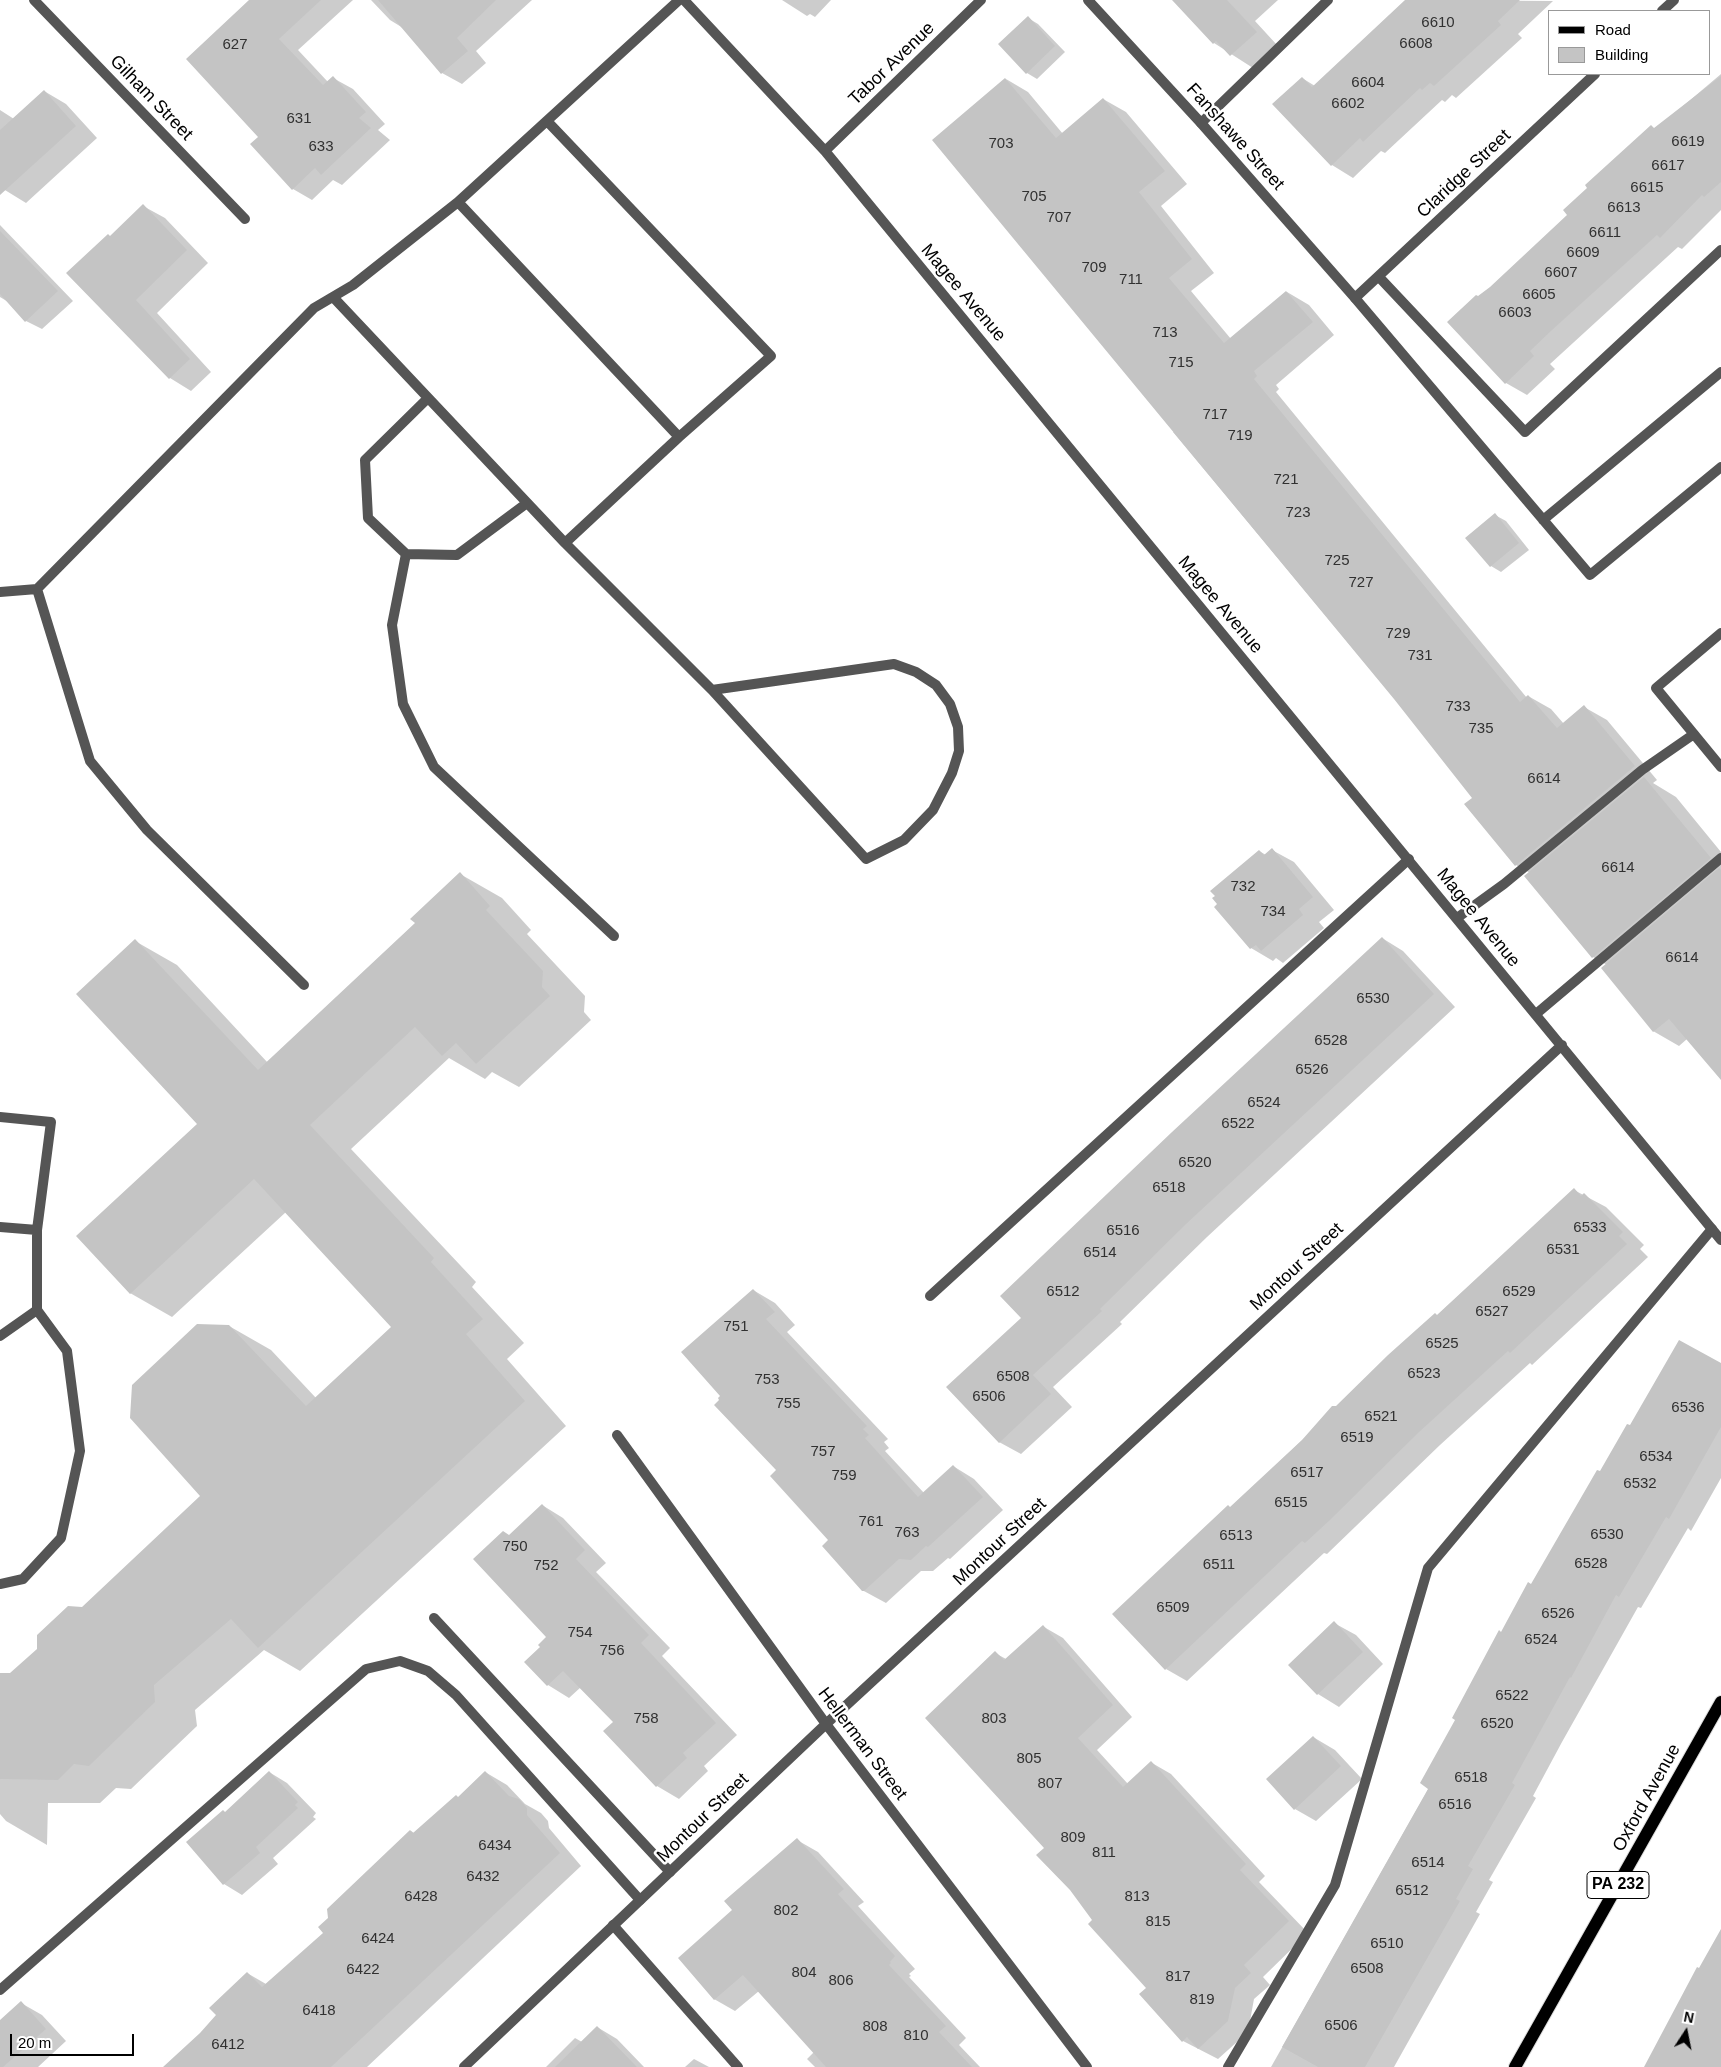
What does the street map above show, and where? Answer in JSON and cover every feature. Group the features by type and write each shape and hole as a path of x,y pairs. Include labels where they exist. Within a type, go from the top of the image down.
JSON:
{"main road":[{"name":"Oxford Avenue","path":"1515,2067 1721,1702"}],"street":[{"name":"Gilham Street","path":"34,0 245,219"},
{"path":"0,592 37,589 314,308 353,285 458,202 679,0"},
{"name":"Magee Avenue","path":"684,0 825,151 1721,1240"},
{"name":"Tabor Avenue","path":"825,151 981,0"},
{"name":"Fanshawe Street","path":"1088,0 1201,123 1355,298 1590,575 1721,467"},
{"path":"1201,123 1328,0"},
{"path":"1663,10 1674,0"},
{"name":"Claridge Street","path":"1355,298 1595,75"},
{"path":"547,121 771,356 679,437 565,543"},
{"path":"458,202 679,437"},
{"path":"1379,277 1525,432 1721,250"},
{"path":"333,297 565,543 712,690 866,859 904,840 933,810 952,773 959,751 958,727 950,704 936,686 916,672 894,664 712,690"},
{"path":"1543,520 1721,372"},
{"path":"428,398 365,460 368,518 406,554 458,555 527,503"},
{"path":"406,554 392,625 393,635 403,704 434,767 614,936"},
{"path":"37,589 90,761 147,830 304,985"},
{"path":"1721,633 1656,688 1721,766"},
{"path":"1457,918 1519,872 1642,770 1694,734"},
{"path":"1536,1014 1721,858"},
{"path":"930,1296 1409,859"},
{"name":"Montour Street","path":"464,2067 826,1724 1562,1045"},
{"path":"0,1117 51,1122 37,1230 37,1310 67,1351 80,1451 61,1538 23,1579 0,1584"},
{"path":"0,1227 37,1230"},
{"path":"1228,2067 1335,1885 1428,1568 1712,1229"},
{"path":"0,1336 37,1310"},
{"name":"Hellerman Street","path":"617,1435 826,1724 1087,2067"},
{"path":"434,1618 670,1872"},
{"path":"0,1990 366,1669 400,1661 428,1671 456,1695 640,1900"},
{"path":"614,1925 738,2067"}],"building":[{"path":"249,0 321,0 279,39 323,85 333,76 366,112 359,118 371,128 321,175 315,168 292,190 250,144 258,137 186,59"},
{"path":"378,0 496,0 457,38 468,51 441,74"},
{"path":"1172,0 1227,0 1257,32 1230,56 1216,41 1213,44"},
{"path":"1405,0 1520,0 1498,21 1501,25 1434,86 1430,83 1422,90 1420,88 1363,142 1360,138 1331,166 1272,104 1302,77 1312,87"},
{"path":"1028,16 1055,46 1026,74 998,44"},
{"path":"1721,76 1721,182 1704,197 1702,195 1660,238 1657,235 1552,330 1530,351 1534,356 1505,384 1447,322 1476,295 1478,296 1490,287 1567,215 1563,210 1587,188 1585,185 1651,125 1654,128"},
{"path":"1005,78 1056,138 1103,98 1165,171 1139,192 1192,259 1169,278 1224,343 1286,291 1313,322 1254,371 1257,376 1254,379 1520,702 1528,695 1557,728 1584,705 1635,766 1515,866 1464,804 1472,798 1394,699 932,140"},
{"path":"44,90 76,126 0,195 0,130"},
{"path":"143,204 187,250 136,300 190,359 169,379 66,273 108,234 110,236"},
{"path":"0,231 58,291 25,322 0,294"},
{"path":"1495,513 1519,543 1490,567 1465,538"},
{"path":"1644,777 1711,858 1592,958 1524,876"},
{"path":"1272,848 1313,897 1299,909 1303,915 1261,951 1256,945 1250,949 1214,907 1217,904 1212,898 1215,896 1210,891 1259,850 1264,855"},
{"path":"1719,868 1721,870 1721,1080 1669,1019 1653,1032 1601,968"},
{"path":"460,872 490,906 486,910 543,971 542,987 550,996 476,1064 456,1043 442,1056 415,1027 310,1125 434,1258 431,1262 483,1319 466,1334 525,1401 258,1648 231,1619 154,1685 155,1702 89,1766 74,1764 58,1780 0,1779 0,1673 10,1673 37,1649 37,1635 68,1606 82,1607 200,1496 130,1418 132,1385 197,1324 229,1325 306,1406 391,1327 254,1179 130,1294 76,1236 197,1124 76,994 135,939 258,1070 415,923 410,919"},
{"path":"1382,937 1434,994 1185,1225 1100,1309 1102,1311 1033,1375 1051,1394 999,1443 946,1387 1021,1318 1000,1296 1172,1132"},
{"path":"1574,1188 1581,1196 1584,1193 1623,1232 1619,1236 1627,1244 1510,1353 1508,1351 1418,1433 1330,1520 1305,1543 1302,1541 1165,1670 1112,1614 1228,1505 1230,1507 1302,1440 1332,1406 1336,1406 1388,1355 1435,1313 1437,1315"},
{"path":"753,1289 775,1312 766,1319 867,1426 863,1429 869,1435 865,1438 918,1497 953,1465 983,1497 928,1547 926,1546 911,1560 899,1559 864,1591 822,1546 828,1540 770,1476 776,1470 714,1405 720,1396 681,1352"},
{"path":"1679,1340 1721,1363 1721,1427 1669,1519 1666,1517 1619,1597 1616,1595 1570,1677 1512,1783 1515,1785 1468,1866 1473,1869 1456,1899 1460,1901 1365,2067 1318,2067 1282,2047 1428,1789 1420,1783 1455,1720 1452,1718 1499,1630 1501,1632 1528,1582 1531,1584 1597,1470 1600,1471 1627,1424 1630,1425"},
{"path":"542,1504 585,1550 576,1559 649,1635 641,1643 716,1723 683,1753 687,1758 656,1787 603,1731 613,1722 563,1671 547,1686 524,1662 540,1647 538,1645 546,1637 473,1559 503,1531 509,1535"},
{"path":"1334,1621 1363,1652 1317,1695 1288,1665"},
{"path":"1043,1625 1113,1705 1078,1738 1123,1787 1151,1761 1246,1864 1240,1870 1289,1921 1244,1965 1251,1973 1235,1988 1228,2021 1198,2049 1187,2037 1182,2042 1139,1994 1146,1988 1088,1924 1092,1920 1070,1890 1036,1855 1044,1848 925,1718 995,1651 1004,1660"},
{"path":"1313,1736 1341,1766 1294,1810 1266,1779"},
{"path":"269,1771 298,1802 295,1805 298,1808 256,1847 260,1853 223,1885 186,1842 223,1810 225,1812"},
{"path":"485,1771 509,1796 519,1799 527,1808 527,1815 560,1853 331,2067 163,2067 200,2033 216,2015 209,2008 247,1972 262,1987 323,1933 318,1927 328,1918 327,1909 410,1830 413,1833 456,1795 458,1797"},
{"path":"797,1838 844,1889 838,1894 895,1956 889,1965 946,2026 939,2032 972,2067 826,2067 743,1975 714,2000 678,1958 732,1910 724,1901"},
{"path":"1721,1929 1721,2067 1644,2067 1697,1967 1699,1968"},
{"path":"21,2001 46,2029 3,2067 0,2067 0,2020"},
{"path":"597,2026 637,2067 555,2067"}]}
